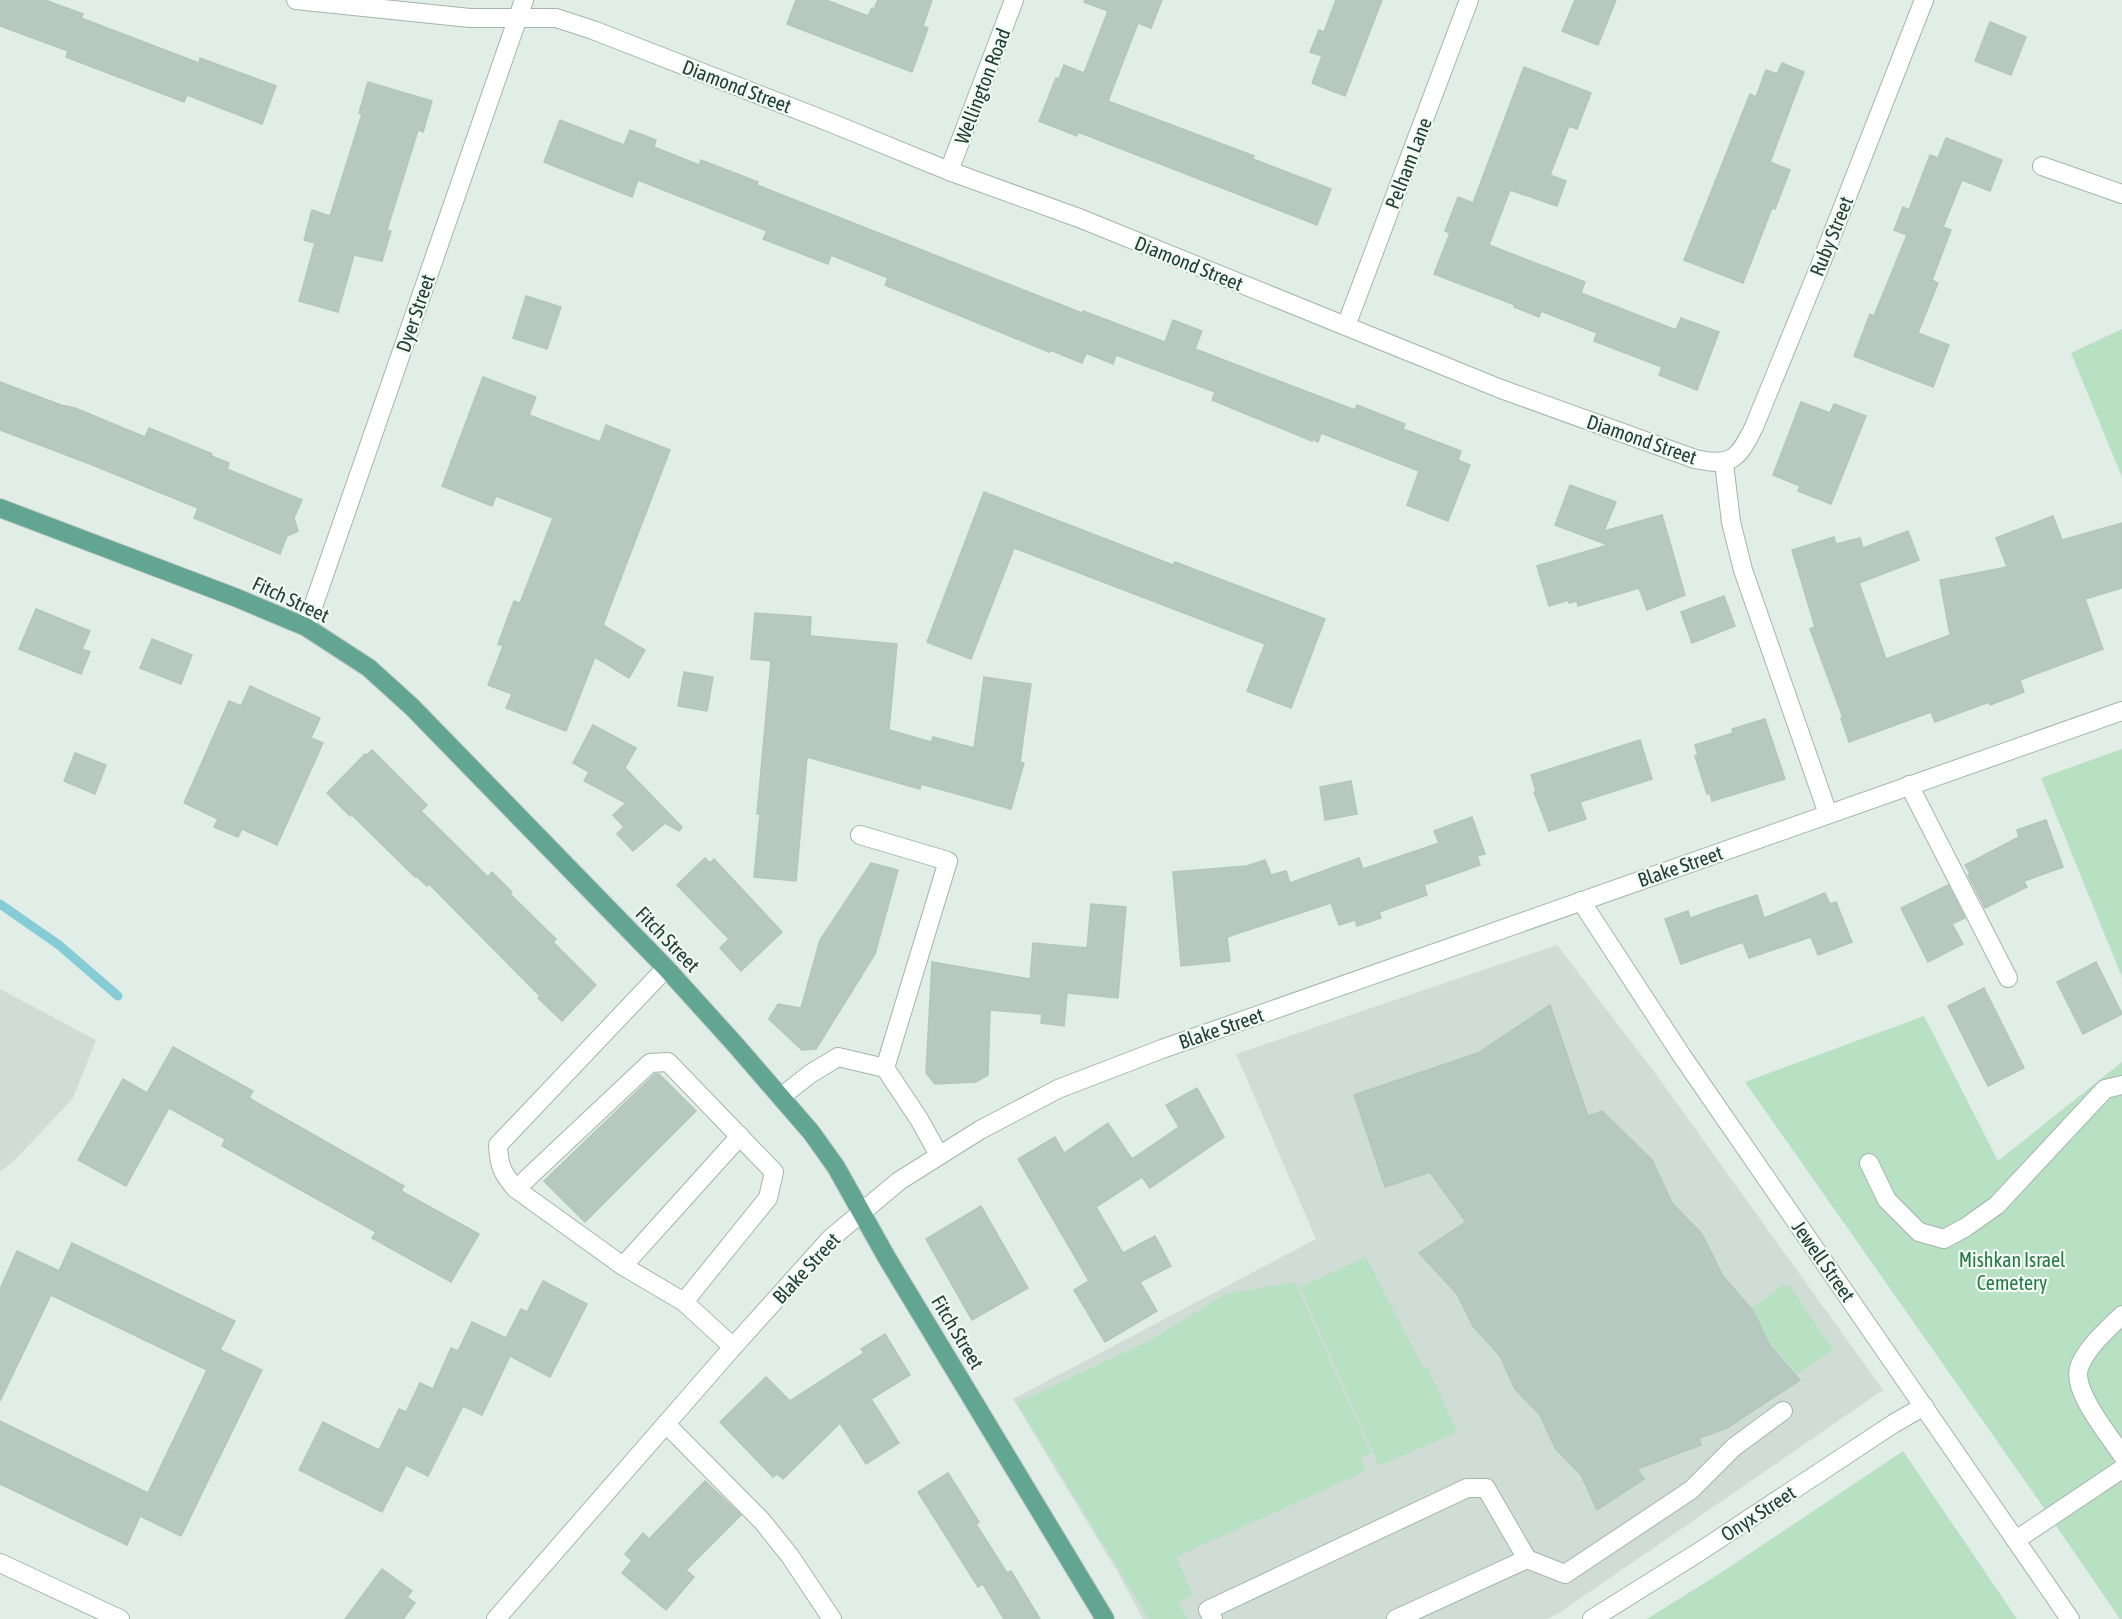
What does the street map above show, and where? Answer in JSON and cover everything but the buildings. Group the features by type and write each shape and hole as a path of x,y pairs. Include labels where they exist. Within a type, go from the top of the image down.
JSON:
{"main road":[{"name":"Fitch Street","path":"0,508 237,598 306,627 369,668 412,707 666,968 811,1132 836,1167 887,1257 1105,1619"}],"street":[{"name":"Diamond Street","path":"296,0 470,18 556,18 593,30 949,171 1078,218 1502,389 1686,456 1711,463 1724,463 1731,522 1743,570 1828,814"},
{"name":"Dyer Street","path":"306,627 524,0"},
{"name":"Wellington Road","path":"949,171 1014,0"},
{"name":"Pelham Lane","path":"1346,326 1469,0"},
{"name":"Ruby Street","path":"1724,463 1734,458 1744,447 1754,427 1924,0"},
{"path":"2042,166 2122,194"},
{"name":"Blake Street","path":"496,1619 830,1239 899,1181 1024,1106 1116,1065 2122,711"},
{"path":"1910,785 2008,978"},
{"path":"860,835 948,861 885,1068"},
{"name":"Jewell Street","path":"1581,901 1682,1056 2070,1619"},
{"path":"666,968 498,1144 499,1163 505,1177 516,1189 623,1266 684,1302 733,1347"},
{"path":"781,1097 810,1074 838,1057 885,1068 920,1119 939,1155"},
{"path":"516,1189 650,1063 668,1062 774,1172 768,1198 684,1302"},
{"path":"1869,1163 1887,1200 1919,1232 1944,1239 1997,1205 2105,1089 2122,1085"},
{"path":"623,1266 740,1136"},
{"path":"2122,1315 2091,1346 2078,1367 2080,1388 2087,1403 2122,1455"},
{"name":"Onyx Street","path":"1592,1619 1924,1406"},
{"path":"1213,1619 1208,1610 1467,1488 1486,1488 1527,1558 1565,1574 1691,1490 1734,1447 1783,1411"},
{"path":"666,1424 762,1521 790,1556 832,1619"},
{"path":"2016,1540 2122,1469"},
{"path":"1396,1619 1527,1558"},
{"path":"0,1563 120,1619"}],"shaded area":[{"path":"1557,945 1658,1077 1883,1390 1559,1613 1547,1619 1143,1619 1120,1576 1013,1399 1316,1239 1236,1054"},
{"path":"0,989 96,1040 73,1098 15,1160 0,1172"}],"green space":[{"path":"2122,329 2122,477 2071,353"},
{"path":"2122,749 2122,977 2041,778"},
{"name":"Mishkan Israel Cemetery","path":"1924,1016 1998,1161 2122,1062 2122,1619 1745,1082"},
{"path":"1366,1257 1423,1367 1427,1366 1457,1432 1379,1466 1300,1287"},
{"path":"1295,1282 1371,1453 1361,1458 1366,1471 1176,1557 1192,1592 1178,1604 1188,1619 1149,1619 1017,1403 1151,1340 1225,1294"},
{"path":"1783,1285 1790,1286 1833,1350 1797,1374 1768,1342 1751,1309"},
{"path":"1903,1451 2017,1619 1647,1619 1722,1572"}],"waterway":[{"path":"0,904 59,945 118,996"}]}
